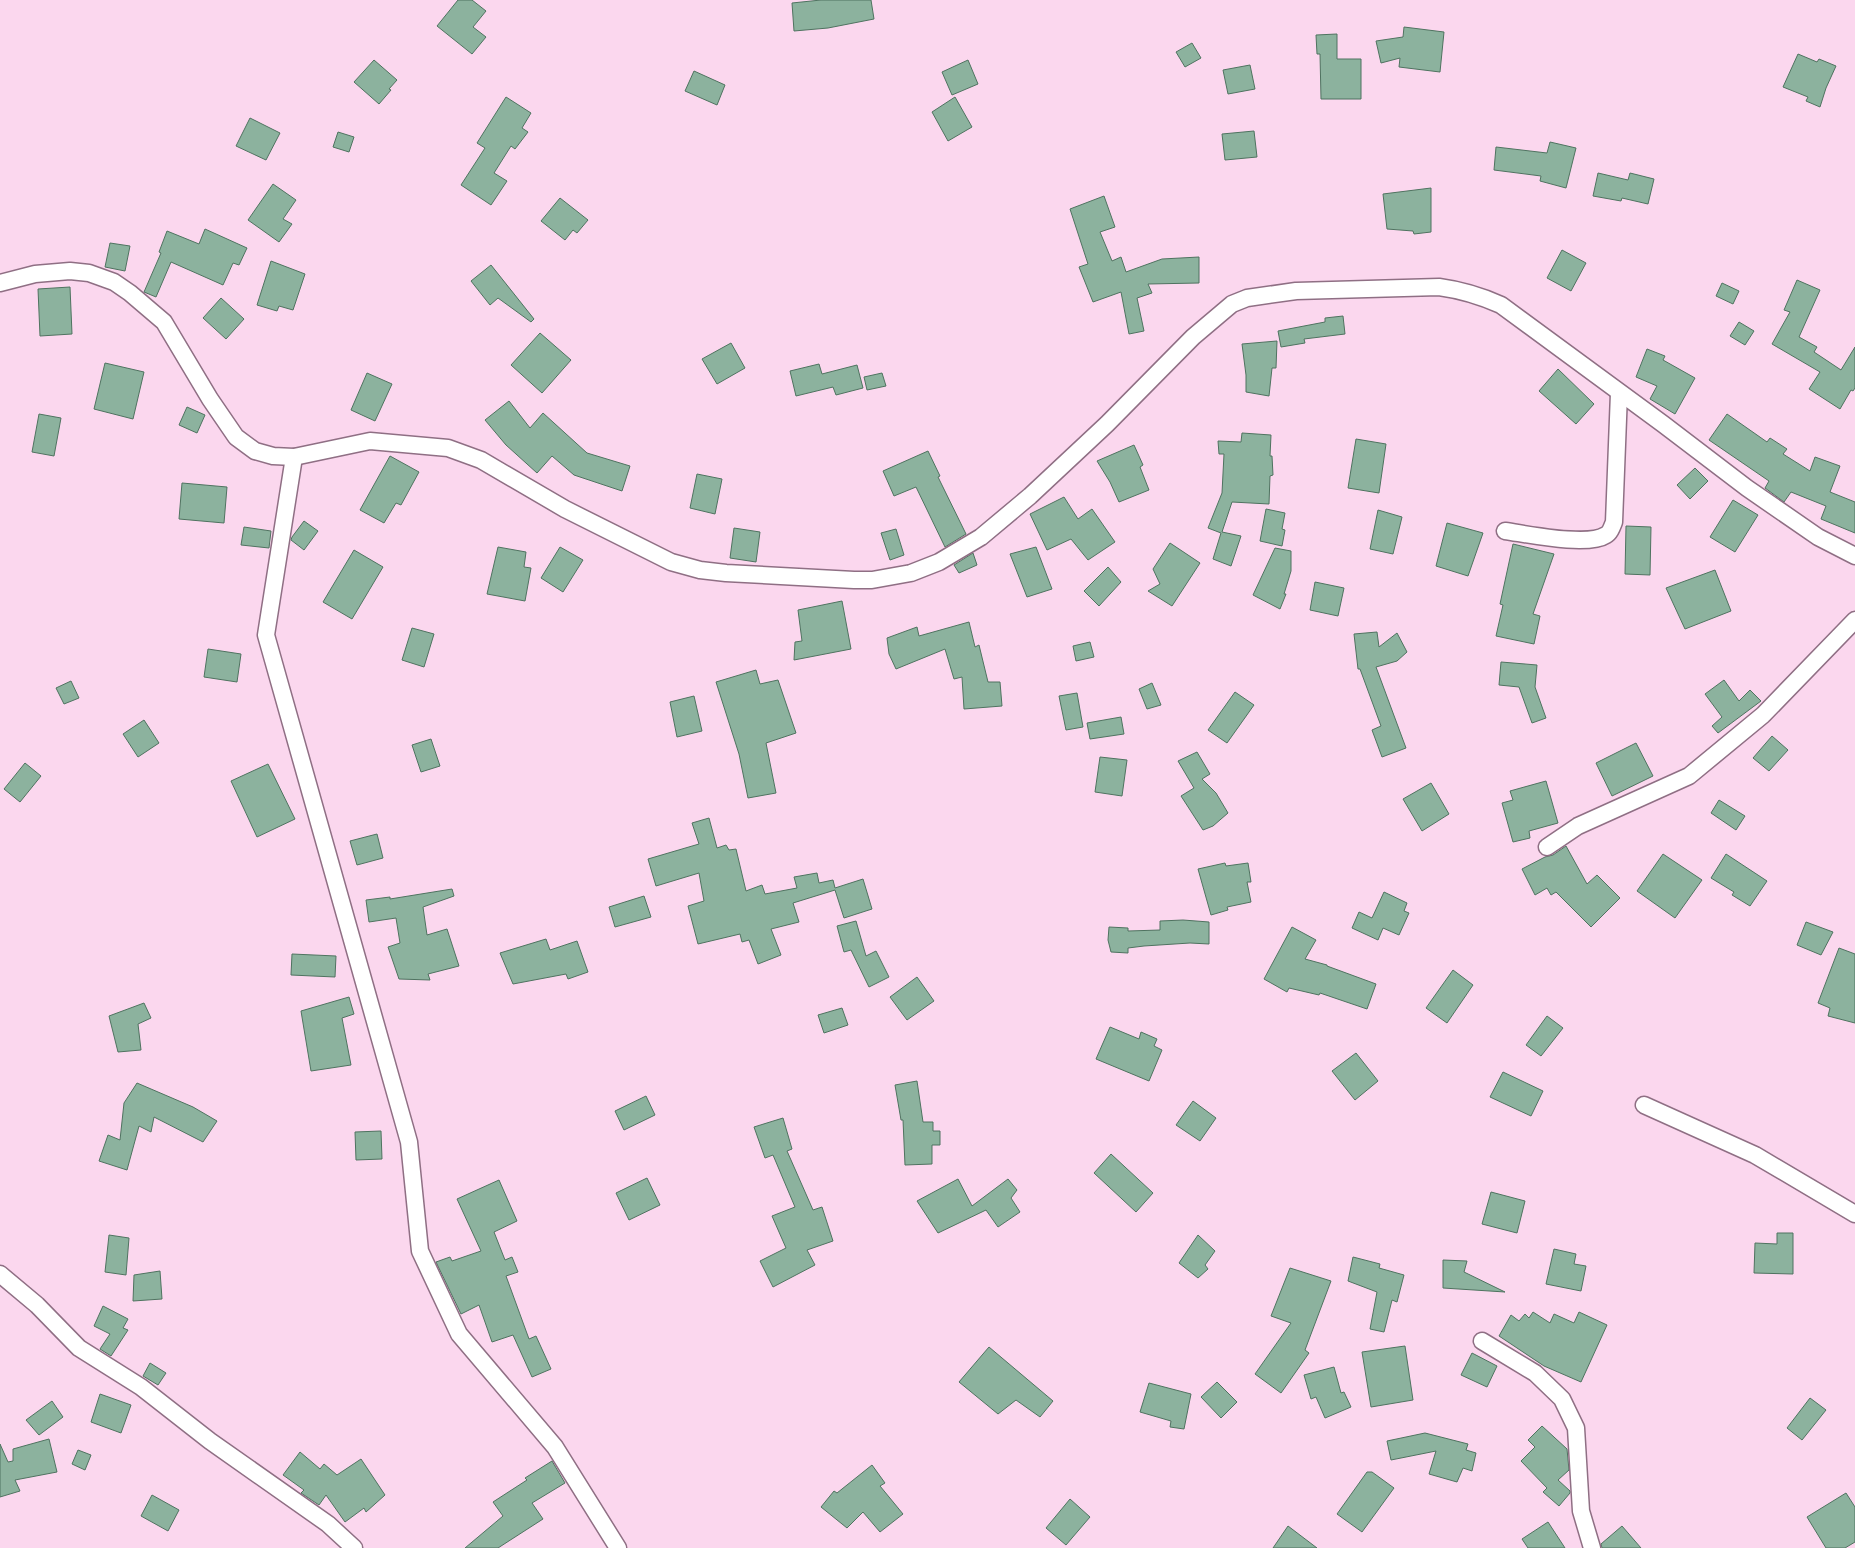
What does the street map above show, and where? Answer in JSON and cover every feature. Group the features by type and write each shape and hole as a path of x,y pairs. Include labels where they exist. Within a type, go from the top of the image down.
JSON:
{"street":[{"path":"0,283 35,274 70,271 89,273 114,282 164,322 210,400 236,437 255,450 273,456 294,458 370,440 448,448 481,460 565,509 671,562 700,570 726,573 872,580 911,573 924,568 939,562 981,537 1030,496 1107,424 1193,337 1232,304 1247,298 1296,291 1439,287 1482,296 1501,305 1747,488 1818,537 1855,556"},
{"path":"1505,531 1573,540 1594,540 1606,535 1614,522 1619,393"},
{"path":"294,458 266,635 409,1142 420,1251 459,1334 555,1447 618,1548"},
{"path":"1547,847 1578,826 1689,776 1763,714 1855,620"},
{"path":"1644,1105 1755,1155 1855,1214"},
{"path":"0,1274 36,1305 79,1348 141,1388 210,1441 328,1524 354,1548"},
{"path":"1482,1341 1534,1374 1562,1399 1576,1428 1581,1511 1592,1548"}],"building":[{"path":"458,0 472,0 486,11 473,27 486,37 472,54 437,26"},
{"path":"821,0 871,0 874,19 828,28 794,31 792,3"},
{"path":"1404,27 1444,32 1440,72 1399,67 1400,58 1381,63 1376,41 1403,37"},
{"path":"1337,34 1337,59 1361,59 1361,99 1321,99 1320,54 1317,54 1316,35"},
{"path":"1192,43 1201,58 1185,67 1176,52"},
{"path":"1798,54 1817,62 1819,59 1836,66 1820,107 1806,101 1808,97 1783,87"},
{"path":"374,60 397,80 379,104 354,82"},
{"path":"968,60 978,84 952,95 942,72"},
{"path":"1250,65 1255,89 1228,94 1223,70"},
{"path":"694,71 725,85 717,105 685,91"},
{"path":"506,97 531,113 522,128 528,132 515,149 511,146 494,173 507,181 491,205 461,185 485,148 477,143"},
{"path":"955,97 972,127 948,141 932,112"},
{"path":"250,118 280,133 266,160 236,146"},
{"path":"1254,131 1257,157 1225,160 1222,134"},
{"path":"338,132 354,137 349,152 333,147"},
{"path":"1550,142 1576,148 1566,188 1540,181 1541,176 1494,170 1496,147 1547,153"},
{"path":"1598,173 1628,180 1630,173 1654,179 1648,204 1622,198 1621,201 1593,196"},
{"path":"273,184 296,200 283,219 292,224 279,242 248,220"},
{"path":"1431,188 1431,232 1414,234 1413,231 1387,229 1383,194"},
{"path":"1104,196 1115,227 1100,232 1112,261 1121,257 1126,272 1162,259 1199,257 1199,283 1148,284 1152,293 1137,298 1144,331 1129,334 1121,292 1093,302 1079,267 1088,264 1070,209"},
{"path":"560,198 588,220 577,233 573,230 565,240 541,221"},
{"path":"205,229 247,248 239,265 233,263 223,285 171,262 156,297 144,292 161,253 159,252 167,231 199,244"},
{"path":"110,243 130,246 125,271 105,267"},
{"path":"1562,250 1586,263 1571,291 1547,278"},
{"path":"271,261 305,274 293,310 279,306 277,311 257,305"},
{"path":"491,265 534,319 531,322 498,298 490,305 471,281"},
{"path":"1797,280 1820,290 1799,337 1817,347 1814,352 1841,370 1855,347 1855,388 1853,391 1851,390 1840,409 1809,389 1820,372 1772,344 1790,312 1784,310"},
{"path":"1722,283 1739,291 1733,304 1716,296"},
{"path":"70,287 72,334 40,336 38,289"},
{"path":"221,298 244,319 226,339 203,318"},
{"path":"1343,316 1345,334 1304,339 1305,343 1281,347 1278,331 1325,322 1325,318"},
{"path":"1739,322 1754,331 1745,345 1730,336"},
{"path":"540,333 571,360 542,393 511,365"},
{"path":"1277,341 1276,368 1272,368 1269,396 1246,392 1242,344"},
{"path":"731,343 745,368 717,384 702,359"},
{"path":"1647,349 1665,356 1663,360 1695,378 1675,414 1650,399 1657,386 1636,377"},
{"path":"105,363 144,372 133,419 94,409"},
{"path":"819,364 822,374 857,365 863,388 836,395 833,387 796,396 790,371"},
{"path":"1558,369 1594,404 1576,424 1539,391"},
{"path":"367,373 392,384 375,421 351,410"},
{"path":"882,373 886,386 867,390 864,377"},
{"path":"509,401 530,428 543,413 587,453 630,466 622,491 574,475 552,456 537,473 506,445 485,420"},
{"path":"187,407 205,415 197,433 179,425"},
{"path":"39,414 61,418 54,456 32,452"},
{"path":"1727,414 1767,442 1770,438 1787,449 1783,454 1810,471 1815,457 1840,466 1830,492 1855,502 1855,533 1821,519 1826,506 1791,492 1784,502 1765,488 1769,481 1709,440"},
{"path":"1242,433 1271,435 1270,456 1272,456 1273,475 1270,476 1269,504 1232,502 1222,532 1241,536 1231,566 1213,559 1221,533 1208,528 1222,493 1224,454 1219,454 1218,441 1241,442"},
{"path":"1356,439 1386,444 1379,493 1348,488"},
{"path":"1134,445 1143,465 1140,467 1149,490 1119,502 1110,482 1097,461"},
{"path":"928,451 940,476 938,477 966,534 945,547 916,487 894,496 883,471"},
{"path":"390,456 419,472 401,505 396,503 384,523 360,510"},
{"path":"1695,468 1708,481 1690,499 1677,485"},
{"path":"697,474 722,479 715,514 690,508"},
{"path":"182,483 227,487 224,523 179,519"},
{"path":"1064,497 1078,519 1092,509 1115,542 1088,560 1071,539 1047,550 1030,514"},
{"path":"1733,500 1758,515 1735,552 1710,537"},
{"path":"1266,509 1285,513 1282,529 1285,530 1282,546 1260,541"},
{"path":"1378,510 1402,517 1393,554 1370,549"},
{"path":"304,521 318,531 304,550 291,540"},
{"path":"1447,523 1483,533 1468,576 1436,566"},
{"path":"1626,526 1651,527 1650,575 1625,574"},
{"path":"244,527 271,531 269,548 241,545"},
{"path":"734,528 760,532 756,562 730,558"},
{"path":"896,529 904,555 890,560 881,533"},
{"path":"1170,543 1200,563 1172,606 1148,591 1160,584 1153,569"},
{"path":"1513,544 1554,554 1533,614 1540,616 1534,644 1496,636 1503,605 1500,604"},
{"path":"498,547 526,552 524,567 531,568 525,601 487,594"},
{"path":"560,547 583,560 563,592 541,578"},
{"path":"1036,547 1052,589 1027,597 1010,554"},
{"path":"1275,548 1291,551 1291,571 1284,594 1286,594 1280,609 1253,595"},
{"path":"354,550 383,567 352,619 323,602"},
{"path":"973,553 977,565 959,573 954,565"},
{"path":"1108,567 1121,582 1099,606 1084,591"},
{"path":"1715,570 1731,611 1685,629 1666,588"},
{"path":"1315,582 1344,588 1338,616 1310,610"},
{"path":"842,601 851,649 794,660 795,642 802,641 798,610"},
{"path":"969,622 975,647 979,645 988,682 1000,682 1002,706 964,709 962,677 954,679 945,649 896,669 889,654 887,638 917,627 919,636"},
{"path":"412,628 434,634 424,667 402,660"},
{"path":"1377,632 1379,647 1397,633 1407,652 1397,661 1376,667 1406,748 1382,757 1372,730 1381,726 1360,669 1358,669 1354,634"},
{"path":"1090,642 1094,657 1076,661 1073,646"},
{"path":"208,649 241,654 237,682 204,677"},
{"path":"1501,662 1537,665 1535,687 1546,718 1532,723 1519,687 1499,685"},
{"path":"756,670 760,684 778,680 796,733 766,743 776,793 748,798 739,754 716,682"},
{"path":"1724,680 1739,701 1750,690 1761,701 1718,733 1712,726 1722,717 1705,694"},
{"path":"71,681 79,698 64,704 56,688"},
{"path":"1152,683 1161,705 1147,709 1139,689"},
{"path":"1235,692 1254,705 1227,743 1208,730"},
{"path":"1077,693 1083,727 1066,730 1059,696"},
{"path":"694,696 702,731 677,737 670,702"},
{"path":"1121,717 1124,734 1090,739 1087,723"},
{"path":"144,720 159,743 138,757 123,734"},
{"path":"1772,736 1788,750 1769,771 1753,758"},
{"path":"431,739 440,766 421,772 412,745"},
{"path":"1636,743 1653,776 1612,796 1596,763"},
{"path":"1197,752 1210,774 1202,779 1216,793 1228,813 1213,826 1203,830 1181,796 1194,788 1178,761"},
{"path":"1100,757 1127,760 1122,796 1095,792"},
{"path":"25,763 41,776 20,802 4,789"},
{"path":"268,764 295,819 257,837 231,781"},
{"path":"1546,781 1558,823 1529,831 1530,838 1513,842 1502,803 1513,800 1510,791"},
{"path":"1431,783 1449,814 1422,831 1403,799"},
{"path":"1719,800 1745,816 1736,830 1711,813"},
{"path":"709,818 717,848 726,845 729,850 736,849 746,891 762,885 765,894 797,888 794,877 817,873 819,883 833,880 835,888 863,879 872,909 844,918 835,890 793,903 799,922 771,929 781,955 758,964 749,940 742,942 740,934 698,944 688,906 704,901 699,873 656,886 648,859 699,844 692,823"},
{"path":"377,834 383,858 357,865 350,841"},
{"path":"1566,846 1587,884 1597,875 1620,898 1591,927 1556,892 1551,895 1547,888 1535,895 1522,869 1553,855"},
{"path":"1663,854 1702,880 1675,918 1637,891"},
{"path":"1726,854 1767,881 1750,906 1732,895 1734,892 1711,878"},
{"path":"1225,863 1226,866 1248,863 1251,882 1247,882 1251,902 1227,907 1228,910 1211,915 1198,869"},
{"path":"452,889 454,896 423,907 427,935 447,929 459,966 428,974 430,980 399,979 388,947 400,943 396,918 369,922 366,900 390,897 390,899"},
{"path":"1384,892 1407,903 1404,911 1409,913 1399,935 1383,928 1378,940 1352,928 1359,912 1372,918"},
{"path":"644,896 651,917 615,927 609,907"},
{"path":"856,921 866,956 876,951 889,977 869,987 851,950 844,952 837,926"},
{"path":"1160,921 1209,922 1209,944 1190,943 1144,946 1128,948 1128,953 1111,952 1108,940 1109,927 1128,928 1128,931 1160,930"},
{"path":"1806,922 1833,932 1821,955 1797,945"},
{"path":"1292,927 1316,940 1305,959 1327,965 1376,984 1367,1009 1320,993 1319,995 1289,988 1287,992 1264,979"},
{"path":"546,939 550,950 577,941 588,972 568,979 566,974 513,984 500,953"},
{"path":"1839,948 1855,954 1855,1023 1828,1016 1830,1008 1818,1003"},
{"path":"292,954 336,956 335,977 291,975"},
{"path":"1453,970 1473,985 1447,1023 1426,1008"},
{"path":"917,977 934,1001 907,1020 890,997"},
{"path":"349,997 354,1014 342,1018 351,1065 311,1071 301,1011"},
{"path":"144,1003 151,1018 138,1024 141,1050 118,1052 109,1016"},
{"path":"842,1008 848,1025 824,1033 818,1015"},
{"path":"1547,1016 1563,1028 1541,1056 1526,1045"},
{"path":"1110,1027 1139,1039 1141,1032 1157,1039 1154,1046 1162,1050 1149,1081 1096,1059"},
{"path":"1356,1053 1378,1081 1355,1100 1332,1071"},
{"path":"1503,1072 1543,1091 1531,1116 1490,1097"},
{"path":"917,1081 923,1122 933,1122 933,1131 940,1131 940,1145 932,1145 932,1164 905,1165 903,1120 901,1120 895,1085"},
{"path":"137,1083 193,1107 217,1121 203,1142 154,1117 151,1132 139,1126 127,1170 99,1161 108,1135 120,1140 124,1103"},
{"path":"646,1096 655,1115 624,1130 615,1111"},
{"path":"1193,1101 1216,1118 1200,1141 1176,1125"},
{"path":"783,1118 792,1149 787,1151 813,1210 822,1207 833,1241 807,1250 815,1265 773,1287 760,1261 786,1248 772,1216 795,1207 773,1155 765,1158 754,1127"},
{"path":"381,1131 382,1159 356,1160 355,1132"},
{"path":"1111,1154 1153,1193 1136,1212 1094,1173"},
{"path":"647,1178 660,1205 629,1220 616,1193"},
{"path":"958,1179 972,1206 1008,1179 1017,1190 1011,1198 1020,1212 998,1227 986,1210 938,1233 917,1201"},
{"path":"499,1180 517,1221 494,1232 505,1260 512,1257 518,1272 506,1276 529,1339 536,1336 551,1369 532,1377 513,1335 492,1342 479,1305 461,1314 436,1262 450,1257 452,1261 481,1251 457,1199"},
{"path":"1491,1192 1525,1201 1517,1233 1482,1224"},
{"path":"1777,1233 1793,1233 1793,1274 1754,1273 1755,1243 1777,1244"},
{"path":"109,1235 129,1238 126,1275 105,1272"},
{"path":"1198,1235 1215,1251 1205,1265 1208,1269 1198,1278 1179,1263"},
{"path":"1554,1249 1576,1254 1574,1264 1586,1266 1581,1291 1546,1284"},
{"path":"1353,1257 1380,1264 1379,1268 1404,1275 1397,1302 1392,1300 1384,1332 1370,1329 1377,1292 1348,1281"},
{"path":"1443,1260 1467,1261 1464,1272 1505,1292 1443,1288"},
{"path":"1290,1268 1331,1281 1305,1350 1309,1353 1281,1393 1255,1374 1291,1323 1271,1316"},
{"path":"160,1271 162,1299 133,1301 134,1275"},
{"path":"103,1306 128,1319 123,1328 128,1330 111,1356 100,1349 110,1334 94,1326"},
{"path":"1533,1312 1550,1323 1554,1314 1574,1323 1579,1312 1607,1325 1581,1382 1544,1366 1499,1336 1511,1315 1519,1321 1525,1314 1529,1318"},
{"path":"1405,1346 1413,1400 1371,1407 1362,1352"},
{"path":"989,1347 1053,1401 1040,1417 1016,1400 998,1414 959,1382"},
{"path":"1472,1353 1497,1366 1487,1387 1461,1375"},
{"path":"150,1363 166,1373 158,1385 143,1376"},
{"path":"1334,1367 1341,1393 1344,1392 1351,1407 1325,1418 1316,1397 1311,1399 1304,1375"},
{"path":"1217,1382 1237,1402 1221,1418 1201,1397"},
{"path":"1149,1383 1191,1394 1184,1429 1170,1427 1171,1421 1140,1412"},
{"path":"100,1394 131,1405 121,1433 91,1422"},
{"path":"1810,1398 1826,1410 1802,1440 1787,1428"},
{"path":"52,1401 63,1417 39,1435 26,1420"},
{"path":"1542,1426 1567,1449 1569,1470 1558,1480 1570,1493 1559,1506 1543,1492 1547,1488 1521,1461 1535,1447 1528,1440"},
{"path":"1425,1433 1468,1444 1466,1450 1476,1453 1472,1471 1463,1468 1457,1482 1429,1474 1436,1451 1391,1460 1387,1441"},
{"path":"49,1439 57,1472 15,1480 20,1491 0,1497 0,1444 8,1462 13,1461 13,1449"},
{"path":"78,1450 91,1455 85,1470 72,1464"},
{"path":"300,1452 320,1469 324,1464 337,1475 361,1459 385,1495 366,1512 364,1508 345,1522 326,1495 319,1505 301,1493 304,1490 283,1475"},
{"path":"552,1461 565,1483 532,1503 543,1519 498,1548 465,1548 503,1516 493,1502"},
{"path":"872,1465 885,1483 880,1486 903,1514 880,1532 863,1512 847,1528 821,1507 834,1491 837,1493"},
{"path":"1367,1472 1372,1472 1394,1488 1362,1532 1337,1514"},
{"path":"1846,1493 1855,1507 1855,1542 1845,1548 1826,1548 1807,1517"},
{"path":"152,1495 179,1510 168,1531 141,1516"},
{"path":"1070,1499 1090,1517 1066,1545 1046,1528"},
{"path":"1548,1522 1565,1548 1528,1548 1522,1539"},
{"path":"1288,1526 1317,1548 1273,1548"},
{"path":"1622,1526 1641,1548 1602,1548 1601,1544"}]}
